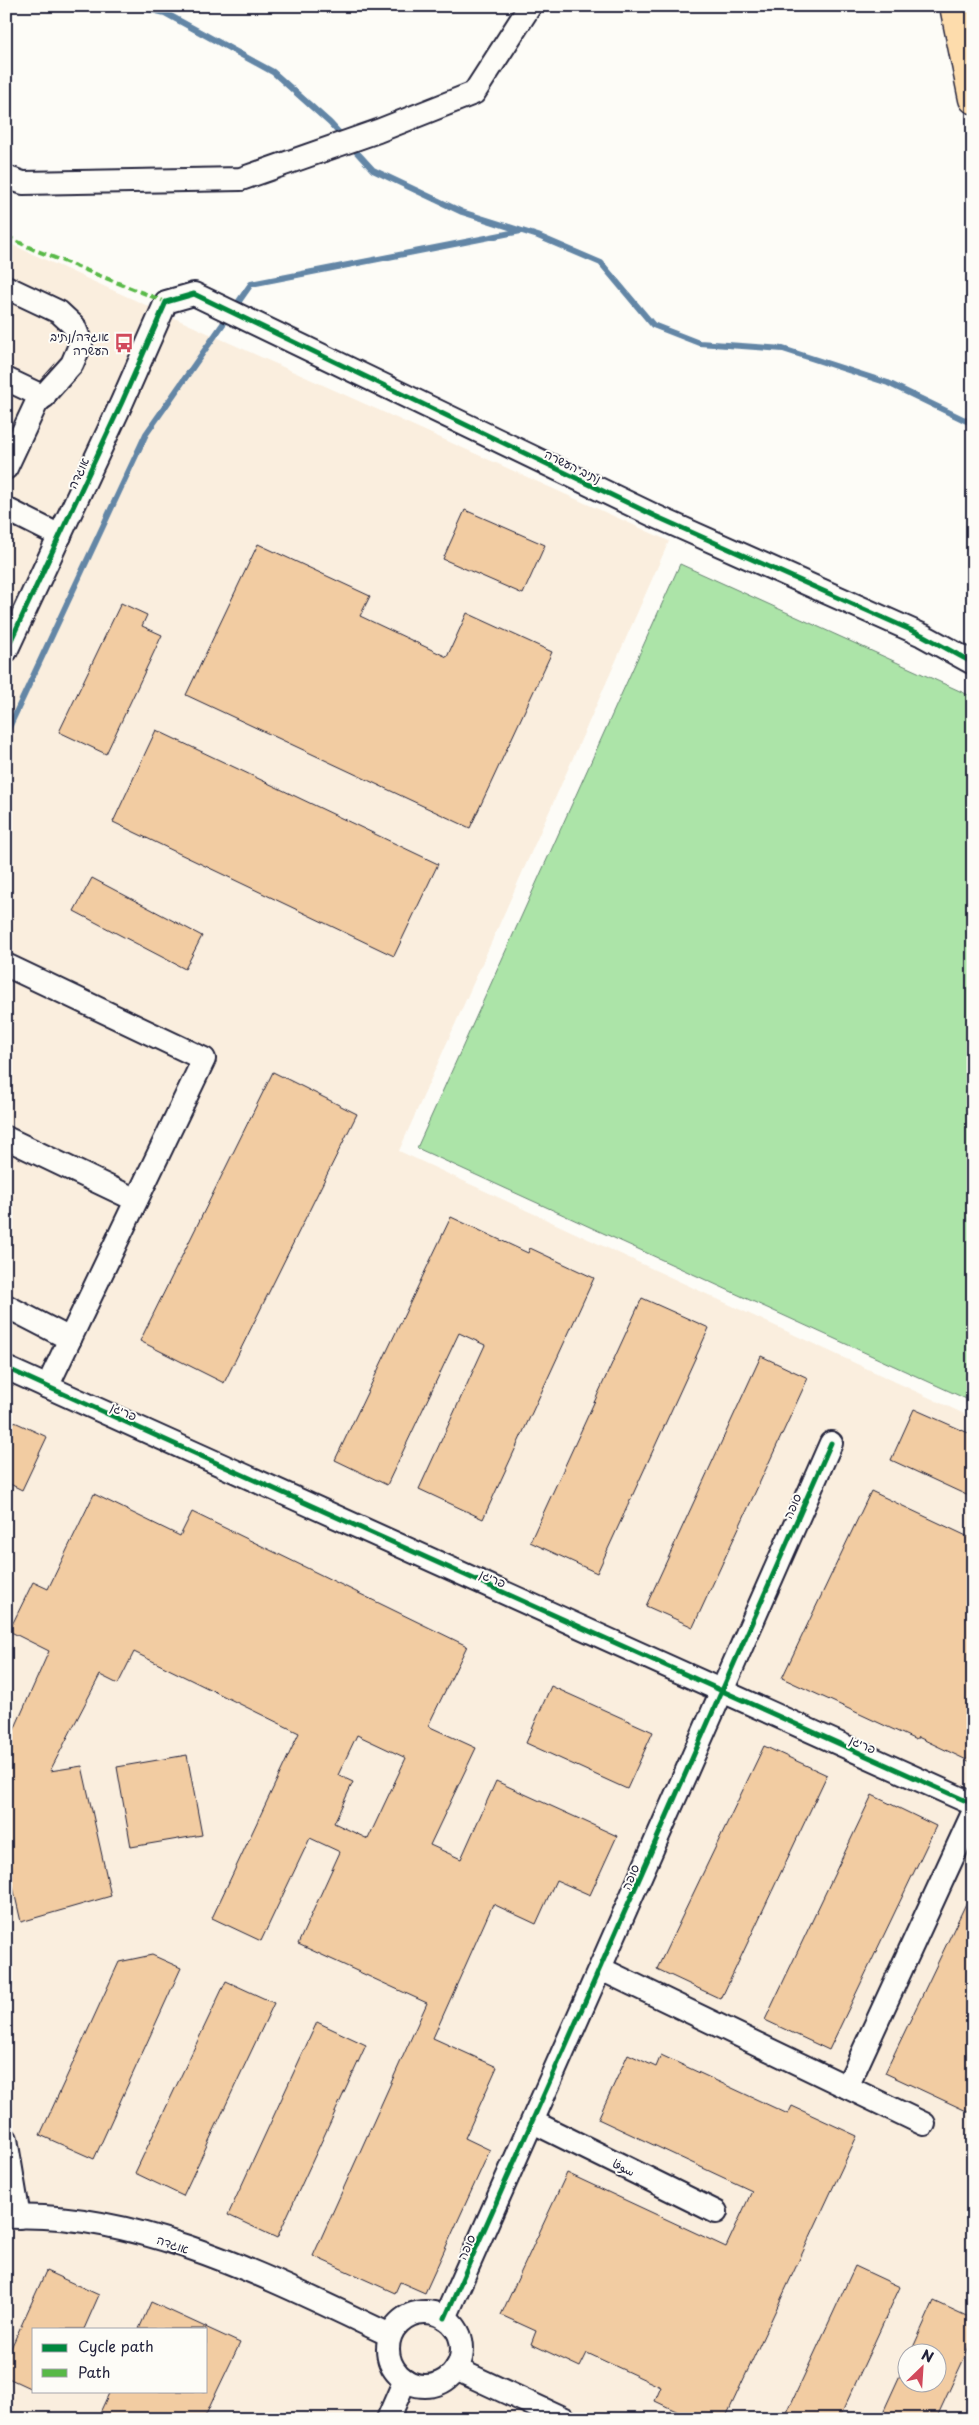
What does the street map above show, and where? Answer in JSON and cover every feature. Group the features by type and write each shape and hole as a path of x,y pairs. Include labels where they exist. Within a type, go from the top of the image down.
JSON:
{"main road":[{"path":"954,6 973,100"}],"street":[{"path":"6,177 23,183 241,179 361,137 474,93 530,6"},
{"path":"6,287 58,312 74,326 80,343 72,364 36,404 6,468"},
{"name":"נתיב העשרה","path":"166,302 194,294 655,516 922,635 973,663"},
{"name":"אוגדה","path":"6,651 166,302"},
{"path":"6,379 44,397"},
{"path":"6,509 60,536"},
{"name":"נתיב העשרה","path":"922,635 973,649"},
{"path":"6,965 204,1059 47,1387"},
{"path":"6,1138 136,1200"},
{"path":"6,1306 70,1339"},
{"name":"פריגן","path":"6,1368 973,1804"},
{"name":"סופה","path":"445,2318 601,1969 831,1443"},
{"path":"847,2088 973,1814"},
{"path":"601,1969 924,2124"},
{"name":"سوفا","path":"532,2122 716,2212"},
{"name":"אוגדה","path":"6,2139 13,2217 62,2218 136,2231 226,2262 390,2335"},
{"path":"424,2312 445,2318 454,2326 461,2341 461,2358 456,2369 449,2378 438,2384 427,2386 405,2380 396,2372 390,2360 388,2348 390,2335 404,2318 413,2314 424,2312"},
{"path":"456,2369 564,2419"},
{"path":"388,2419 405,2380"}],"shaded area":[{"path":"6,242 669,541 399,1151 973,1418 973,2419 6,2419"}],"green space":[{"path":"680,564 973,697 973,1402 417,1148"}],"building":[{"path":"465,510 545,545 523,594 443,559"},
{"path":"258,544 370,596 360,616 447,657 467,613 552,652 470,828 186,695"},
{"path":"121,603 147,615 142,626 162,635 106,754 59,732"},
{"path":"156,730 438,864 394,956 113,822"},
{"path":"92,878 202,936 185,969 74,911"},
{"path":"273,1072 357,1114 224,1383 140,1341"},
{"path":"451,1217 528,1253 530,1248 594,1278 483,1519 419,1489 485,1345 459,1333 387,1485 335,1460"},
{"path":"642,1298 709,1328 597,1573 530,1542"},
{"path":"761,1356 808,1378 693,1627 646,1606"},
{"path":"914,1409 973,1435 973,1498 891,1460"},
{"path":"6,1418 47,1437 22,1490 6,1482"},
{"path":"871,1491 973,1539 973,1763 918,1737 916,1740 782,1678"},
{"path":"94,1494 180,1536 192,1512 467,1646 428,1726 476,1748 430,1845 461,1859 496,1781 617,1836 590,1895 556,1880 536,1924 493,1904 433,2038 497,2067 465,2138 490,2150 425,2293 400,2282 395,2293 313,2256 427,2003 298,1944 340,1852 310,1838 261,1941 212,1918 299,1733 134,1652 118,1684 100,1675 50,1771 82,1766 111,1896 21,1922 6,1856 6,1748 49,1651 9,1631 33,1582 48,1589","holes":["357,1735 406,1758 368,1839 334,1823 353,1782 338,1775"]},
{"path":"551,1686 653,1732 627,1789 526,1743"},
{"path":"764,1746 827,1775 721,1999 657,1969"},
{"path":"187,1755 202,1835 131,1847 117,1767"},
{"path":"872,1795 936,1826 829,2050 765,2020"},
{"path":"973,1889 973,2114 885,2073"},
{"path":"152,1955 181,1968 94,2159 40,2135 119,1962"},
{"path":"226,1981 274,2003 183,2196 135,2173"},
{"path":"317,2022 366,2045 277,2238 228,2215"},
{"path":"628,2054 656,2067 661,2055 788,2114 792,2106 857,2136 725,2419 693,2419 655,2401 661,2387 587,2353 580,2367 531,2344 536,2331 501,2315 567,2173 726,2247 752,2191 598,2119"},
{"path":"855,2266 900,2287 839,2419 784,2419"},
{"path":"46,2271 99,2295 84,2328 32,2328 32,2389 6,2377 6,2359"},
{"path":"934,2301 973,2319 973,2339 936,2419 880,2419 896,2384 896,2392 946,2392 946,2342 916,2342"},
{"path":"151,2302 207,2328 139,2328"},
{"path":"208,2328 240,2343 204,2419 97,2419 110,2392 208,2392"}],"waterway":[{"path":"136,6 165,13 273,72 330,123 373,170 462,212 538,236 601,263 653,325 699,343 783,349 888,383 973,424"},
{"path":"6,734 146,434 251,284 521,231"}],"marked path":[{"path":"6,236 35,250 166,302"}],"cycle path":[{"path":"6,651 122,402 166,302 194,294 655,516 922,635 973,663"},
{"path":"6,1368 973,1804"},
{"path":"445,2318 831,1443"}],"place":[{"name":"אוגדה/נתיב העשרה","path":"124,343"}]}
